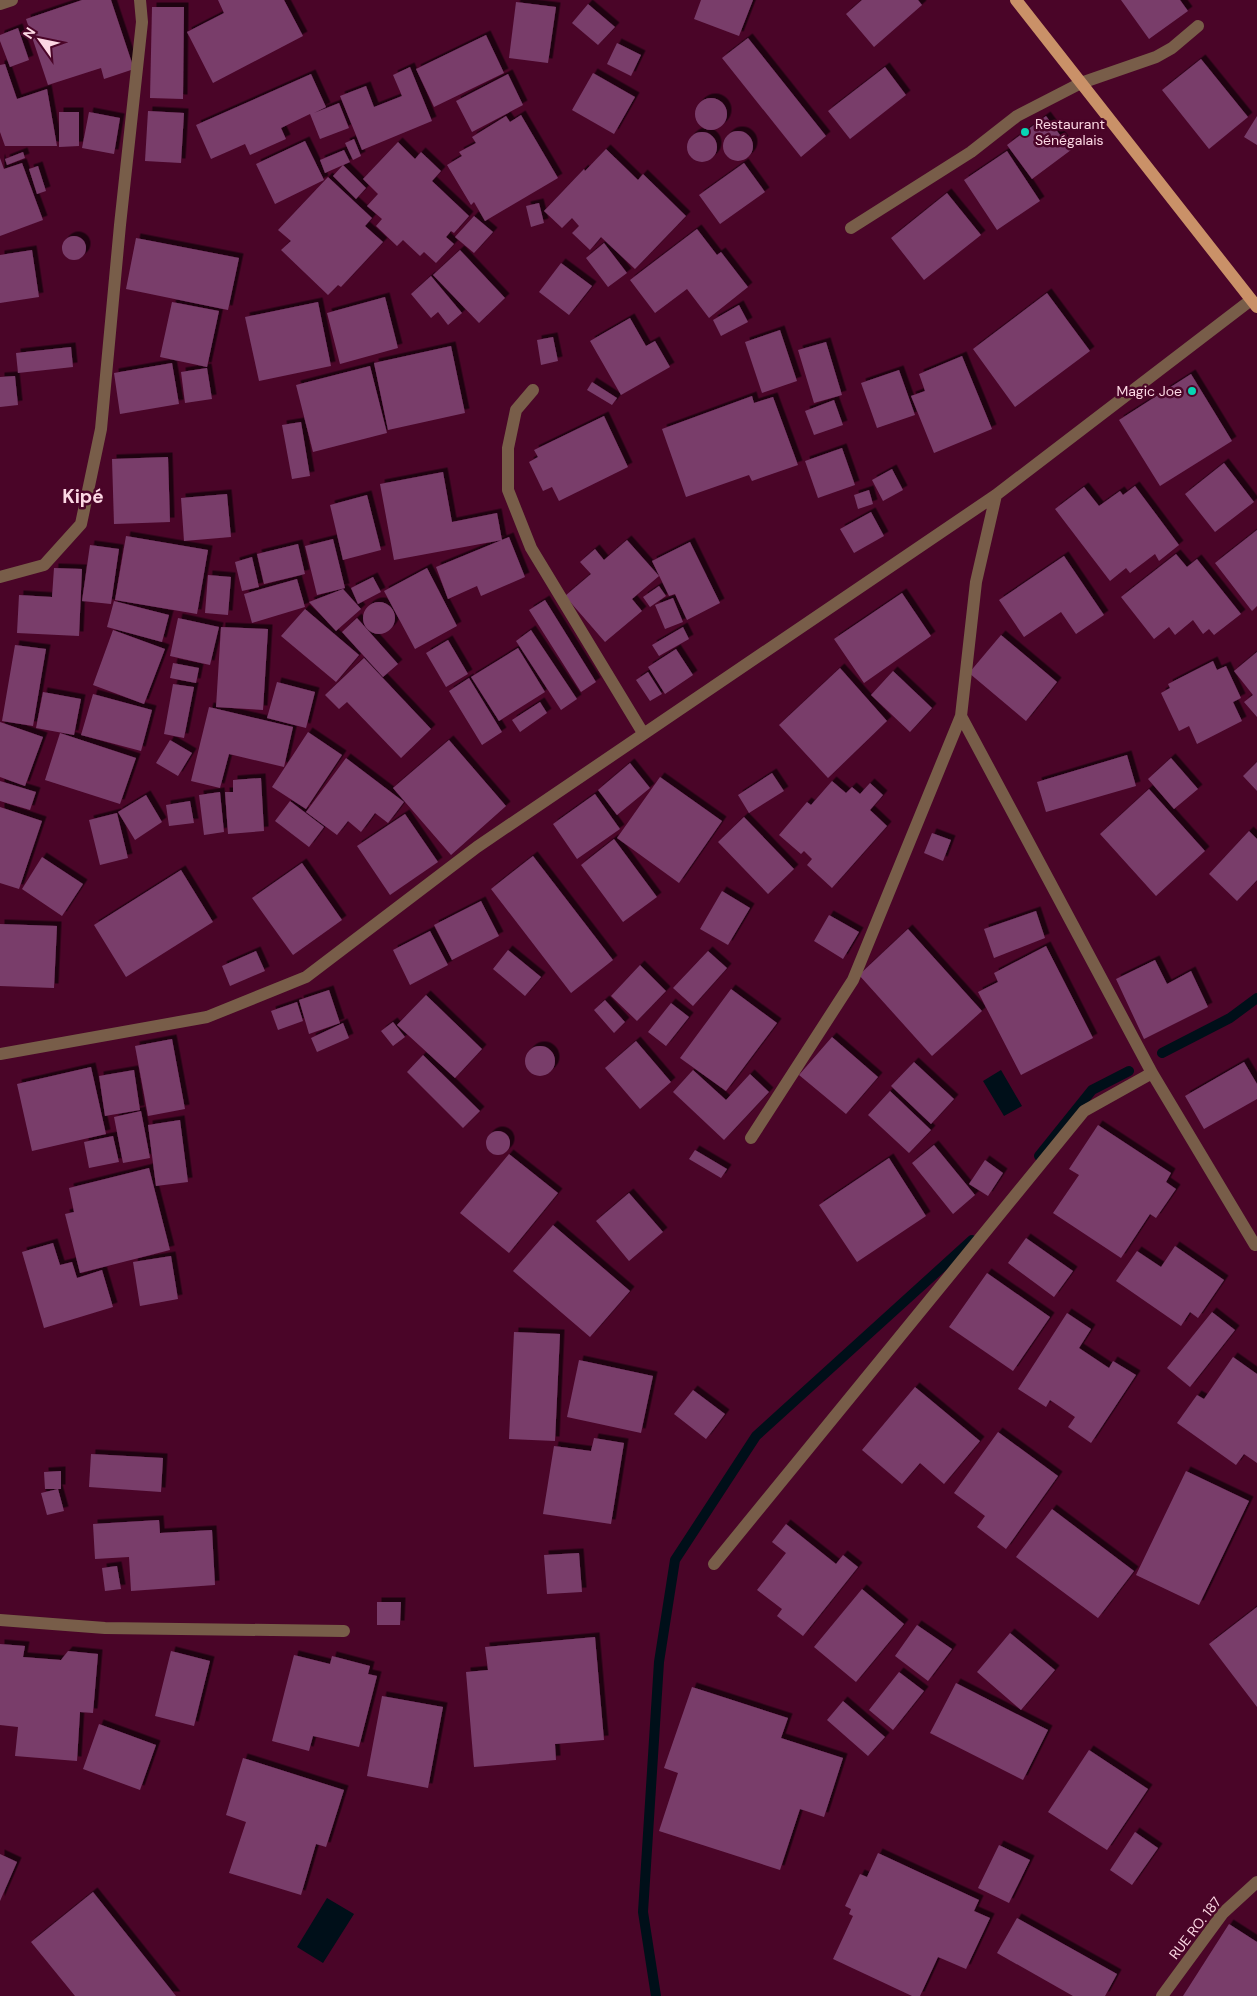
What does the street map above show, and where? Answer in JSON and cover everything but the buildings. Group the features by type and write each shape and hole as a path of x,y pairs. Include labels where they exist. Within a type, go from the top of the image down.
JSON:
{"main road":[{"path":"1016,0 1254,304"}],"street":[{"path":"0,4 12,0"},
{"path":"0,577 44,565 81,524 102,429 120,225 142,22 140,0"},
{"path":"851,228 971,152 1017,116 1081,83 1156,57 1172,48 1198,26"},
{"path":"0,1054 207,1017 306,977 477,847 996,495 1254,304"},
{"path":"533,390 516,410 508,448 508,490 531,548 643,733"},
{"path":"751,1138 853,980 962,716 976,582 996,495"},
{"path":"962,716 1152,1073 1255,1244"},
{"path":"714,1564 1084,1111 1152,1073"},
{"path":"0,1620 105,1628 344,1631"},
{"name":"RUE RO. 187","path":"1162,1996 1223,1913 1257,1882"}],"shaded area":[{"path":"1001,1070 1022,1106 1004,1116 983,1081"},
{"path":"327,1898 354,1914 323,1963 297,1947"}],"waterway":[{"path":"1162,1053 1230,1018 1257,998"},
{"path":"1039,1156 1092,1090 1129,1071"},
{"path":"656,1996 643,1912 659,1662 675,1560 756,1436 972,1240"}],"place":[{"name":"Restaurant Sénégalais","path":"1025,132"},
{"name":"Magic Joe","path":"1192,391"}],"district":[{"name":"Kipé","path":"83,496"}]}
